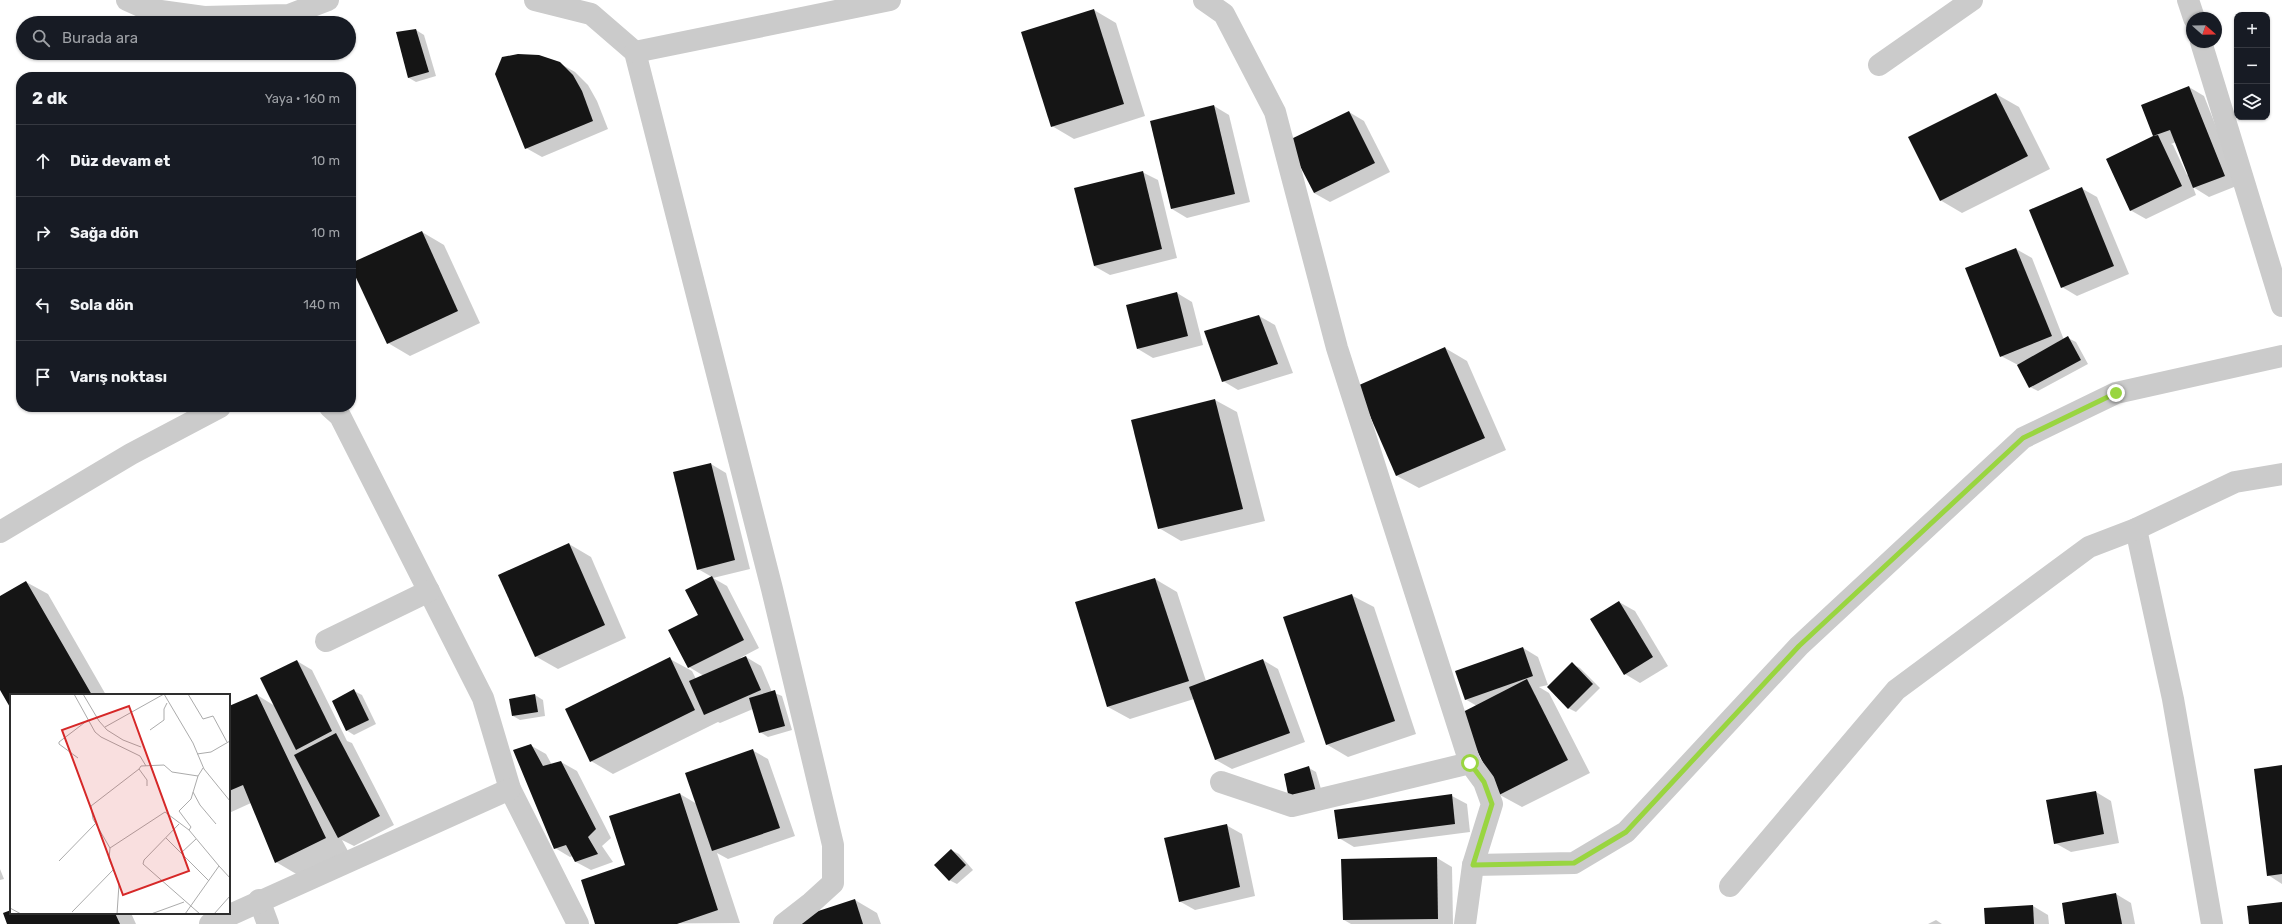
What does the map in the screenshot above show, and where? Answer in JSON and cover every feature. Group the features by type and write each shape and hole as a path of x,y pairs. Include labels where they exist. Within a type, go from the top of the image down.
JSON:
{"street":[{"path":"127,0 147,9 191,16"},
{"path":"261,16 289,15 328,0"},
{"path":"535,0 591,14 635,52 772,589 833,845 833,883 811,903 784,924"},
{"path":"635,52 890,0"},
{"path":"1204,0 1224,14 1275,112 1337,348 1470,763 1484,782 1492,804 1473,865 1465,924"},
{"path":"1879,65 1972,0"},
{"path":"2188,0 2192,12"},
{"path":"2203,48 2282,306"},
{"path":"1473,865 1574,863 1626,832 1799,646 2023,438 2116,393 2282,356"},
{"path":"0,532 131,454 211,412"},
{"path":"336,412 340,416 483,698 510,789 578,924"},
{"path":"1730,886 1896,690 2089,547 2136,530 2235,482 2282,474"},
{"path":"2136,530 2173,699 2212,924"},
{"path":"326,641 429,591"},
{"path":"1222,782 1292,806 1470,763"},
{"path":"210,924 259,900 510,789"},
{"path":"259,900 268,924"}],"building":[{"path":"1094,9 1124,104 1051,127 1021,32"},
{"path":"416,29 429,72 408,78 396,32"},
{"path":"518,54 539,55 560,62 573,75 582,91 593,121 525,149 495,74 502,57"},
{"path":"2189,86 2225,176 2193,188 2170,130 2153,136 2141,105"},
{"path":"1996,93 2028,156 1940,201 1908,137"},
{"path":"1214,105 1235,194 1171,209 1150,121"},
{"path":"1349,111 1375,163 1314,193 1287,141"},
{"path":"2158,135 2182,186 2130,211 2106,159"},
{"path":"1143,171 1162,249 1094,266 1074,188"},
{"path":"2082,187 2114,266 2061,288 2029,210"},
{"path":"422,231 458,311 387,344 356,278 356,261"},
{"path":"2016,248 2052,336 2000,357 1965,268"},
{"path":"1177,292 1188,336 1137,349 1126,305"},
{"path":"1259,315 1278,364 1222,382 1204,331"},
{"path":"2068,336 2081,360 2029,388 2017,365"},
{"path":"1445,347 1485,438 1396,476 1357,386"},
{"path":"1215,399 1243,509 1158,529 1131,420"},
{"path":"711,463 735,560 697,570 673,472"},
{"path":"569,543 605,625 535,657 498,575"},
{"path":"712,576 744,640 688,668 668,630 698,615 685,590"},
{"path":"1155,578 1189,681 1107,707 1075,602"},
{"path":"26,581 91,694 10,694 10,707 0,690 0,596"},
{"path":"1352,594 1395,721 1326,745 1283,617"},
{"path":"1619,601 1653,657 1624,675 1590,619"},
{"path":"1523,647 1533,676 1465,700 1455,671"},
{"path":"746,656 761,690 704,715 689,681"},
{"path":"670,657 695,710 590,762 565,709"},
{"path":"1263,659 1290,733 1215,760 1189,687"},
{"path":"297,660 332,731 296,750 260,678"},
{"path":"1572,662 1593,684 1568,709 1547,687"},
{"path":"1527,679 1568,760 1499,795 1459,714"},
{"path":"354,689 369,720 346,731 332,701"},
{"path":"775,690 785,726 759,733 749,698"},
{"path":"257,694 326,838 275,863 243,785 230,791 230,706"},
{"path":"535,694 538,712 512,716 509,699"},
{"path":"336,733 380,816 338,838 294,755"},
{"path":"531,744 543,766 561,761 596,829 588,837 598,854 575,862 566,845 554,849 513,750"},
{"path":"753,749 780,828 712,851 685,773"},
{"path":"2282,765 2282,874 2267,876 2254,769"},
{"path":"1309,766 1316,792 1289,799 1284,774"},
{"path":"2096,791 2104,834 2054,844 2046,800"},
{"path":"680,793 718,910 677,924 595,924 581,880 625,865 609,816"},
{"path":"1452,794 1455,824 1338,839 1334,810"},
{"path":"1227,824 1240,887 1179,902 1164,838"},
{"path":"951,849 966,865 949,881 934,865"},
{"path":"1437,857 1438,919 1343,920 1341,859"},
{"path":"2116,893 2122,924 2065,924 2062,903"},
{"path":"855,899 863,924 799,924 797,918"},
{"path":"2282,902 2282,924 2249,924 2247,906"},
{"path":"2033,905 2034,924 1985,924 1984,908"},
{"path":"10,910 10,914 115,914 120,924 7,924 3,913"}],"route":[{"path":"1470,763 1484,782 1492,804 1473,865 1574,863 1626,832 1799,646 2023,438 2116,393"}]}
